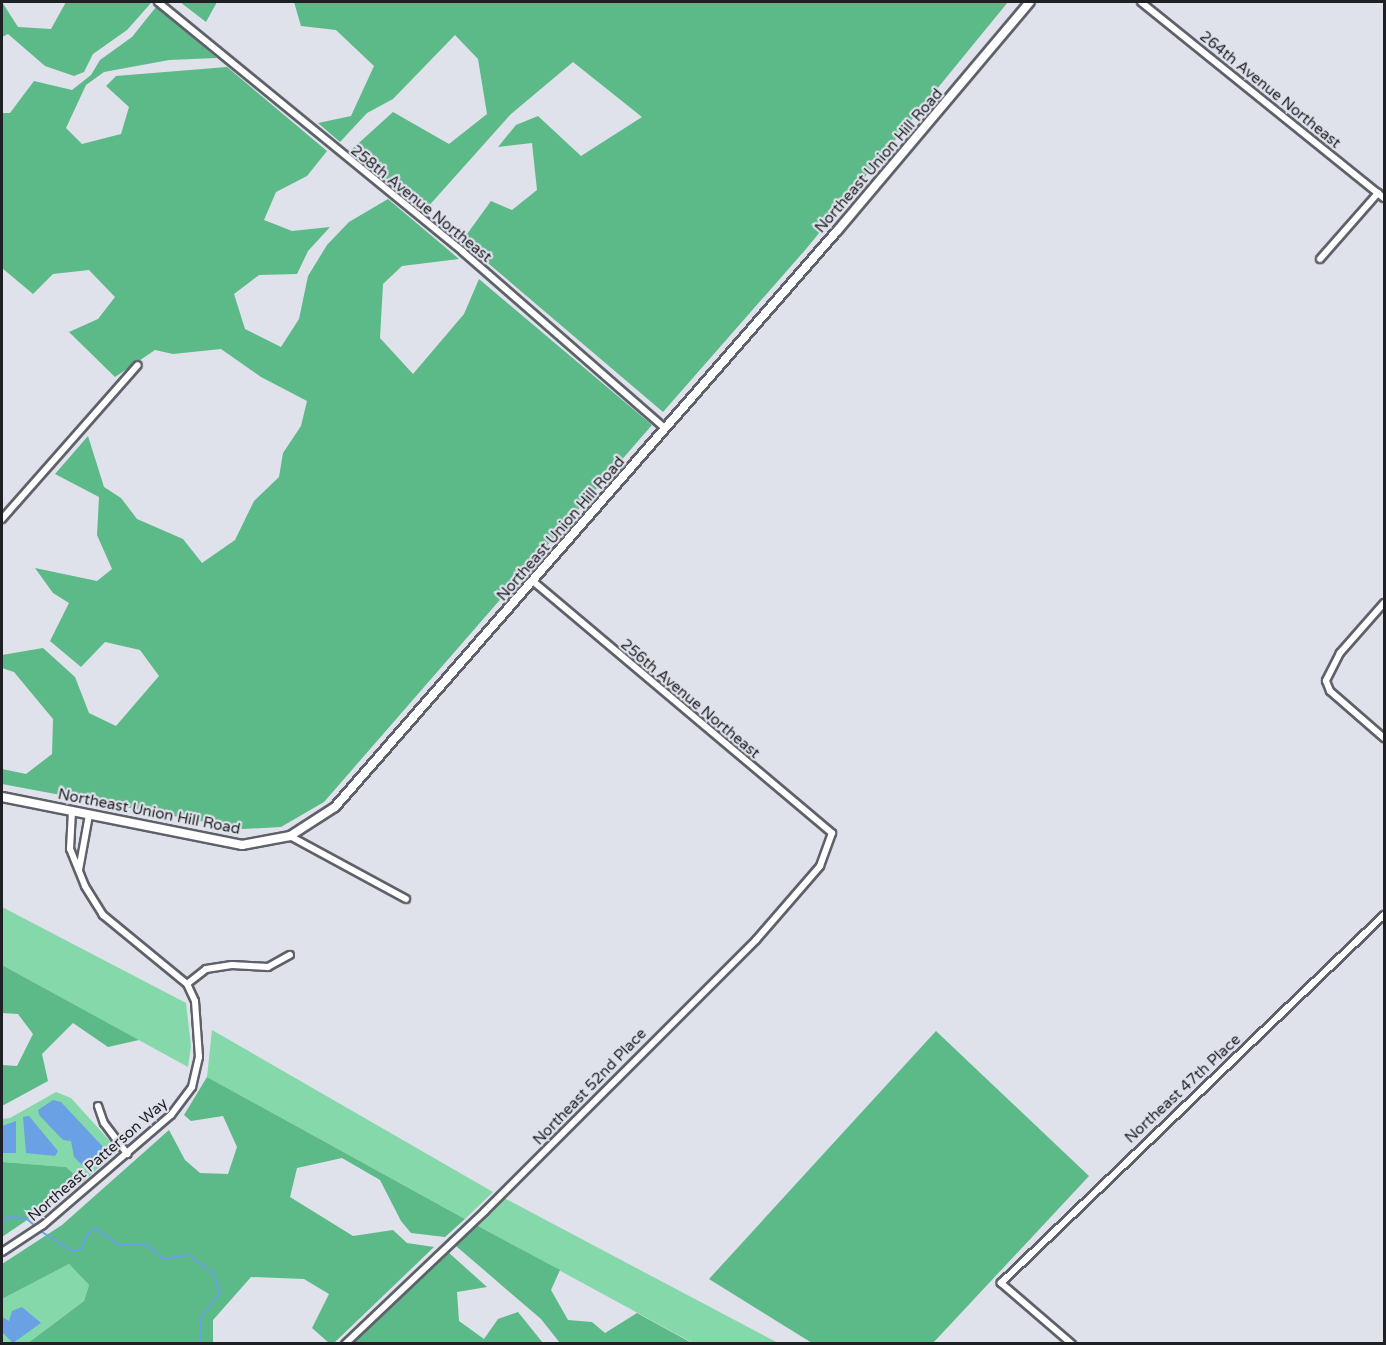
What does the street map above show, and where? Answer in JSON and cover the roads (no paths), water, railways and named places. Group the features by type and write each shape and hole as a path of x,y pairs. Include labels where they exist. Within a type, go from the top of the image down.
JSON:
{"street":[{"name":"258th Avenue Northeast","path":"158,2 462,252 665,428"},
{"name":"Northeast Union Hill Road","path":"2,797 225,843 257,845 290,836 335,807 534,582 1030,2"},
{"name":"264th Avenue Northeast","path":"1141,2 1384,198"},
{"path":"1320,259 1378,193"},
{"path":"2,519 138,365"},
{"name":"256th Avenue Northeast","path":"534,582 832,833"},
{"path":"1384,603 1340,653 1326,676 1330,691 1384,738"},
{"path":"72,811 70,849 103,915 187,984 206,969 232,965 268,967 290,956"},
{"path":"79,870 89,814"},
{"name":"Northeast 52nd Place","path":"345,1344 485,1210 756,940 820,866 832,833"},
{"path":"290,836 406,899"},
{"name":"Northeast 47th Place","path":"1072,1344 1001,1283 1384,915"},
{"name":"Northeast Patterson Way","path":"2,1251 43,1224 127,1154 171,1115 192,1087 199,1057 195,1001 187,984"},
{"path":"98,1106 104,1123 127,1154"}],"water":[{"path":"53,1100 61,1102 105,1149 85,1168 74,1157 71,1141 63,1140 39,1115 38,1110"},
{"path":"29,1116 58,1151 55,1156 26,1153 23,1117"},
{"path":"16,1121 16,1153 2,1153 2,1126"},
{"path":"22,1307 41,1323 13,1343 2,1332 2,1317 9,1321 12,1311"}],"waterway":[{"path":"2,1223 9,1217 26,1218 33,1224"},
{"path":"42,1232 73,1251 81,1249 86,1236 95,1228 119,1245 146,1244 163,1259 189,1255 213,1273 220,1292 201,1317 201,1344"}]}
